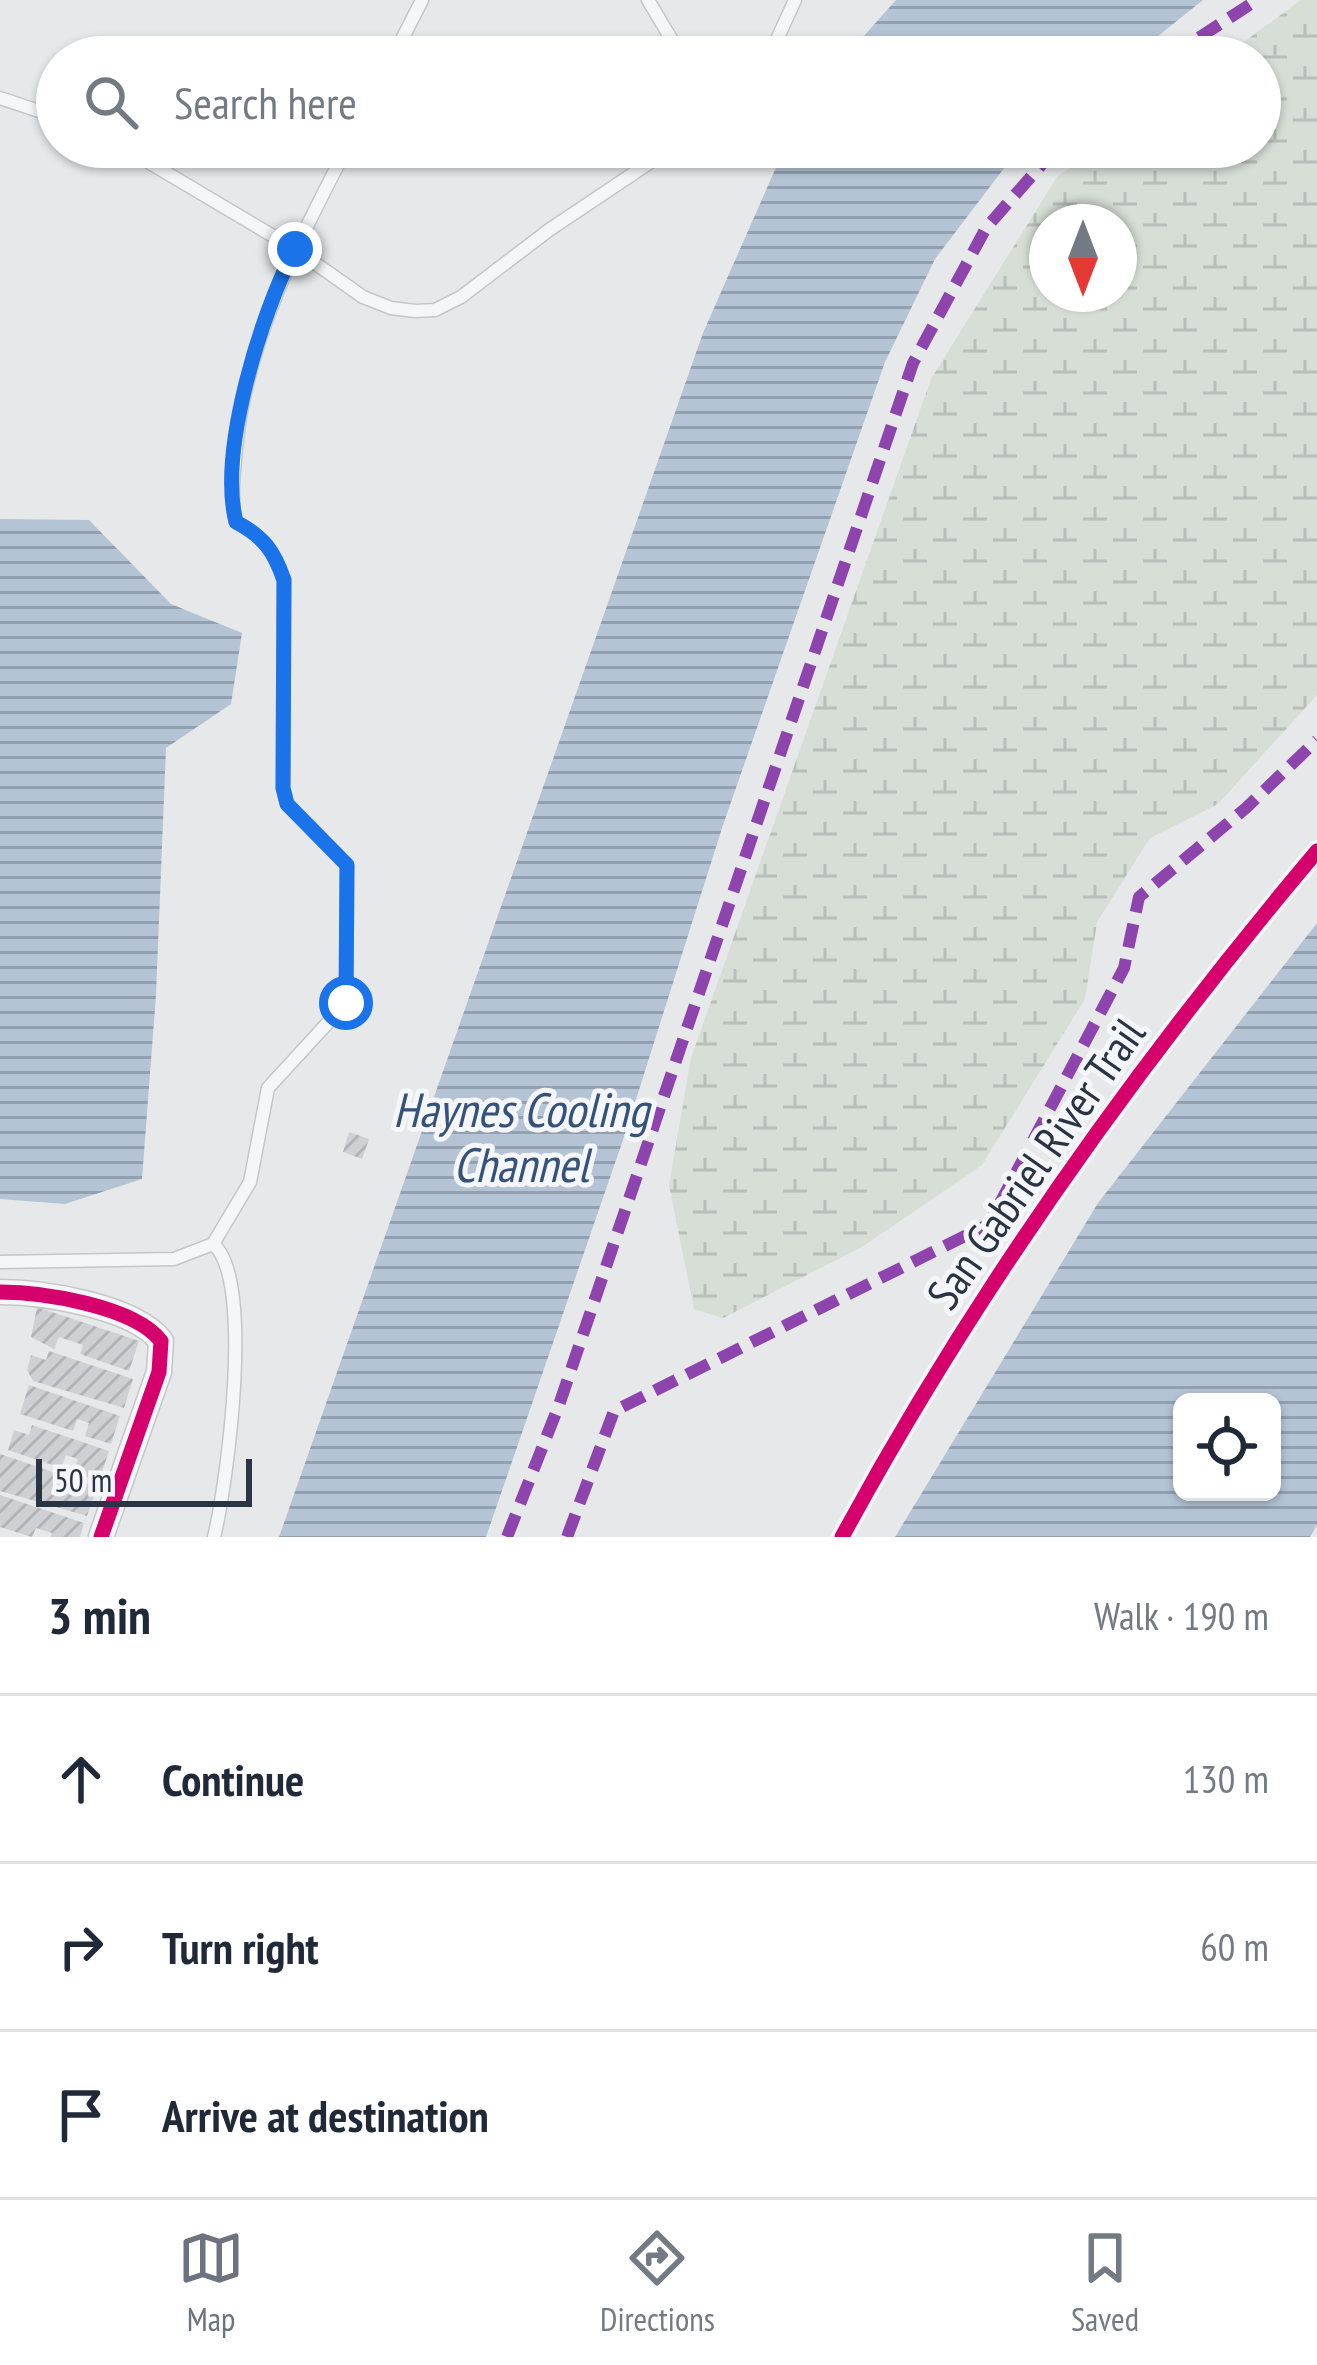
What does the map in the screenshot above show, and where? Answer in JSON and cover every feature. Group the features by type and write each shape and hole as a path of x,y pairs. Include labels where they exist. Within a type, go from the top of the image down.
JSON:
{"street":[{"path":"0,1292 44,1293 101,1310 140,1322 161,1341 159,1372 101,1537"}],"lane":[{"path":"404,36 422,0"},
{"path":"648,0 669,36"},
{"path":"779,36 795,0"},
{"path":"0,98 36,110"},
{"path":"158,168 295,249 363,297 391,308 435,310 461,297 642,168"},
{"path":"0,1262 174,1259 213,1244 250,1182 268,1088 346,1003 347,865 287,804 283,788 284,580 275,554 261,536 236,522 231,502 240,406 281,275 336,168"},
{"path":"213,1244 224,1253 232,1281 233,1427 214,1537"}],"green space":[{"path":"1301,0 1317,0 1317,695 1218,804 1150,838 1097,922 1085,999 982,1165 862,1247 723,1318 694,1309 669,1185 691,1058 931,379 1029,222 1029,312 1137,312 1137,204 1040,204 1057,177 1070,168 1281,168 1281,36 1252,36"}],"water":[{"path":"896,0 1203,0 1158,36 864,36"},
{"name":"Haynes Cooling Channel","path":"776,168 1004,168 935,259 885,362 723,825 625,1134 486,1537 279,1537 703,333"},
{"path":"0,519 89,520 171,604 242,633 231,704 166,748 156,995 142,1179 65,1204 0,1199"},
{"path":"1317,923 1317,1525 1310,1537 895,1537 1098,1203"}],"building":[{"path":"349,1132 369,1139 362,1159 343,1152"},
{"path":"37,1307 139,1341 129,1371 80,1354 83,1345 59,1337 54,1349 31,1337"},
{"path":"49,1351 133,1379 124,1408 33,1381 27,1370 31,1355 46,1360"},
{"path":"29,1385 120,1416 111,1444 85,1436 89,1423 77,1419 73,1431 20,1414"},
{"path":"32,1425 109,1451 99,1481 73,1472 78,1459 66,1455 61,1468 8,1450 14,1430 29,1435"},
{"path":"0,1454 97,1487 87,1516 0,1491"},
{"path":"0,1495 84,1523 80,1537 51,1537 52,1533 36,1528 32,1537 0,1527"}],"marked path":[{"path":"1201,36 1257,0"},
{"path":"507,1537 559,1405 913,363 986,228 1039,168"},
{"path":"567,1537 614,1411 989,1224 1124,968 1139,897 1246,808 1317,740"}],"cycle path":[{"name":"San Gabriel River Trail","path":"842,1537 947,1356 1062,1182 1186,1014 1317,851"},
{"path":"0,1292 62,1298 109,1310 148,1329 161,1341 159,1372 101,1537"}],"route":[{"path":"295,249 281,275 240,406 231,502 236,522 261,536 275,554 284,580 283,788 287,804 347,865 346,1003"}]}
